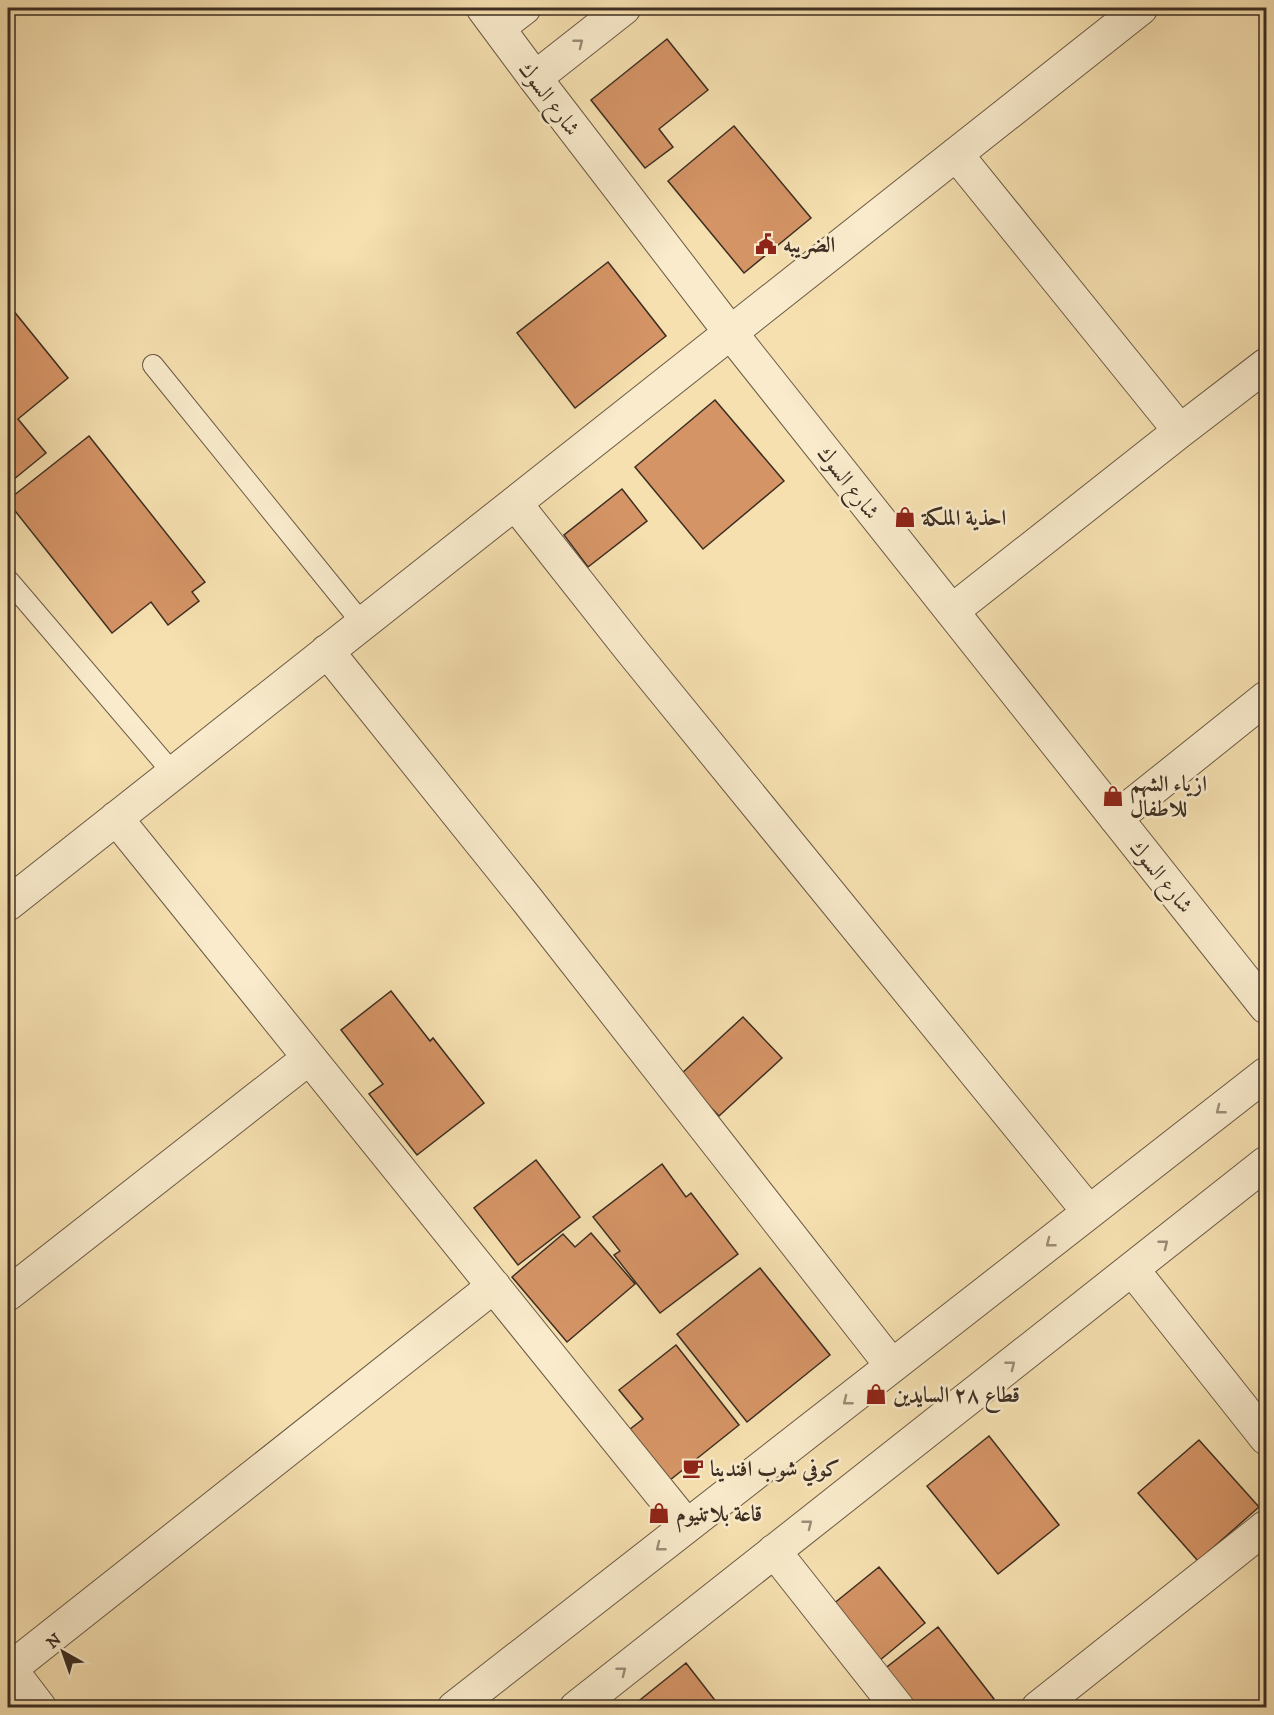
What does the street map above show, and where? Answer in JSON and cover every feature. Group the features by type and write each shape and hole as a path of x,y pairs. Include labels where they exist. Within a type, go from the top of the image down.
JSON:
{"street":[{"path":"490,18 524,8"},
{"path":"534,78 624,8"},
{"path":"8,904 1142,8"},
{"name":"شارع السوك","path":"490,18 730,332 1266,1007"},
{"path":"956,154 1180,431"},
{"path":"952,612 1266,365"},
{"path":"515,503 631,650 1089,1212"},
{"path":"327,651 535,910 892,1366"},
{"path":"1116,818 1266,698"},
{"path":"116,818 687,1526"},
{"path":"8,1294 309,1058"},
{"path":"454,1707 1266,1074"},
{"path":"576,1707 1266,1163"},
{"path":"1132,1269 1266,1438"},
{"path":"40,1707 9,1668 494,1286"},
{"path":"1038,1707 1266,1527"},
{"path":"774,1551 898,1707"}],"lane":[{"path":"153,365 362,623"},
{"path":"9,581 173,773"}],"building":[{"path":"667,39 708,90 659,129 673,147 645,168 591,100"},
{"path":"734,126 811,218 744,273 668,181"},
{"path":"608,262 666,336 575,408 517,333"},
{"path":"8,304 68,378 18,419 46,453 8,484"},
{"path":"715,400 784,481 703,549 635,467"},
{"path":"89,436 205,582 192,592 199,601 168,625 151,602 112,633 8,502"},
{"path":"622,489 647,521 588,567 564,535"},
{"path":"391,991 430,1041 433,1038 484,1103 417,1155 369,1094 383,1084 341,1030"},
{"path":"743,1017 782,1058 719,1116 680,1075"},
{"path":"536,1160 580,1217 518,1265 474,1208"},
{"path":"662,1164 686,1197 691,1193 738,1254 660,1313 614,1255 620,1251 593,1217"},
{"path":"591,1233 635,1284 567,1342 512,1277 563,1234 575,1247"},
{"path":"760,1268 830,1355 747,1422 677,1334"},
{"path":"676,1345 739,1425 660,1488 620,1437 643,1419 619,1390"},
{"path":"989,1436 1059,1525 998,1574 927,1486"},
{"path":"1199,1440 1259,1507 1198,1561 1138,1493"},
{"path":"879,1567 925,1623 874,1665 827,1609"},
{"path":"938,1627 994,1699 983,1708 904,1708 878,1674"},
{"path":"686,1663 721,1708 630,1708"}],"place":[{"name":"الضريبه","path":"766,244"},
{"name":"احذية الملكة","path":"905,517"},
{"name":"ازياء الشهم للاطفال","path":"1113,796"},
{"name":"قطاع ٢٨ السايدين","path":"876,1394"},
{"name":"كوفي شوب افندينا","path":"693,1468"},
{"name":"قاعة بلاتنيوم","path":"659,1513"}]}
